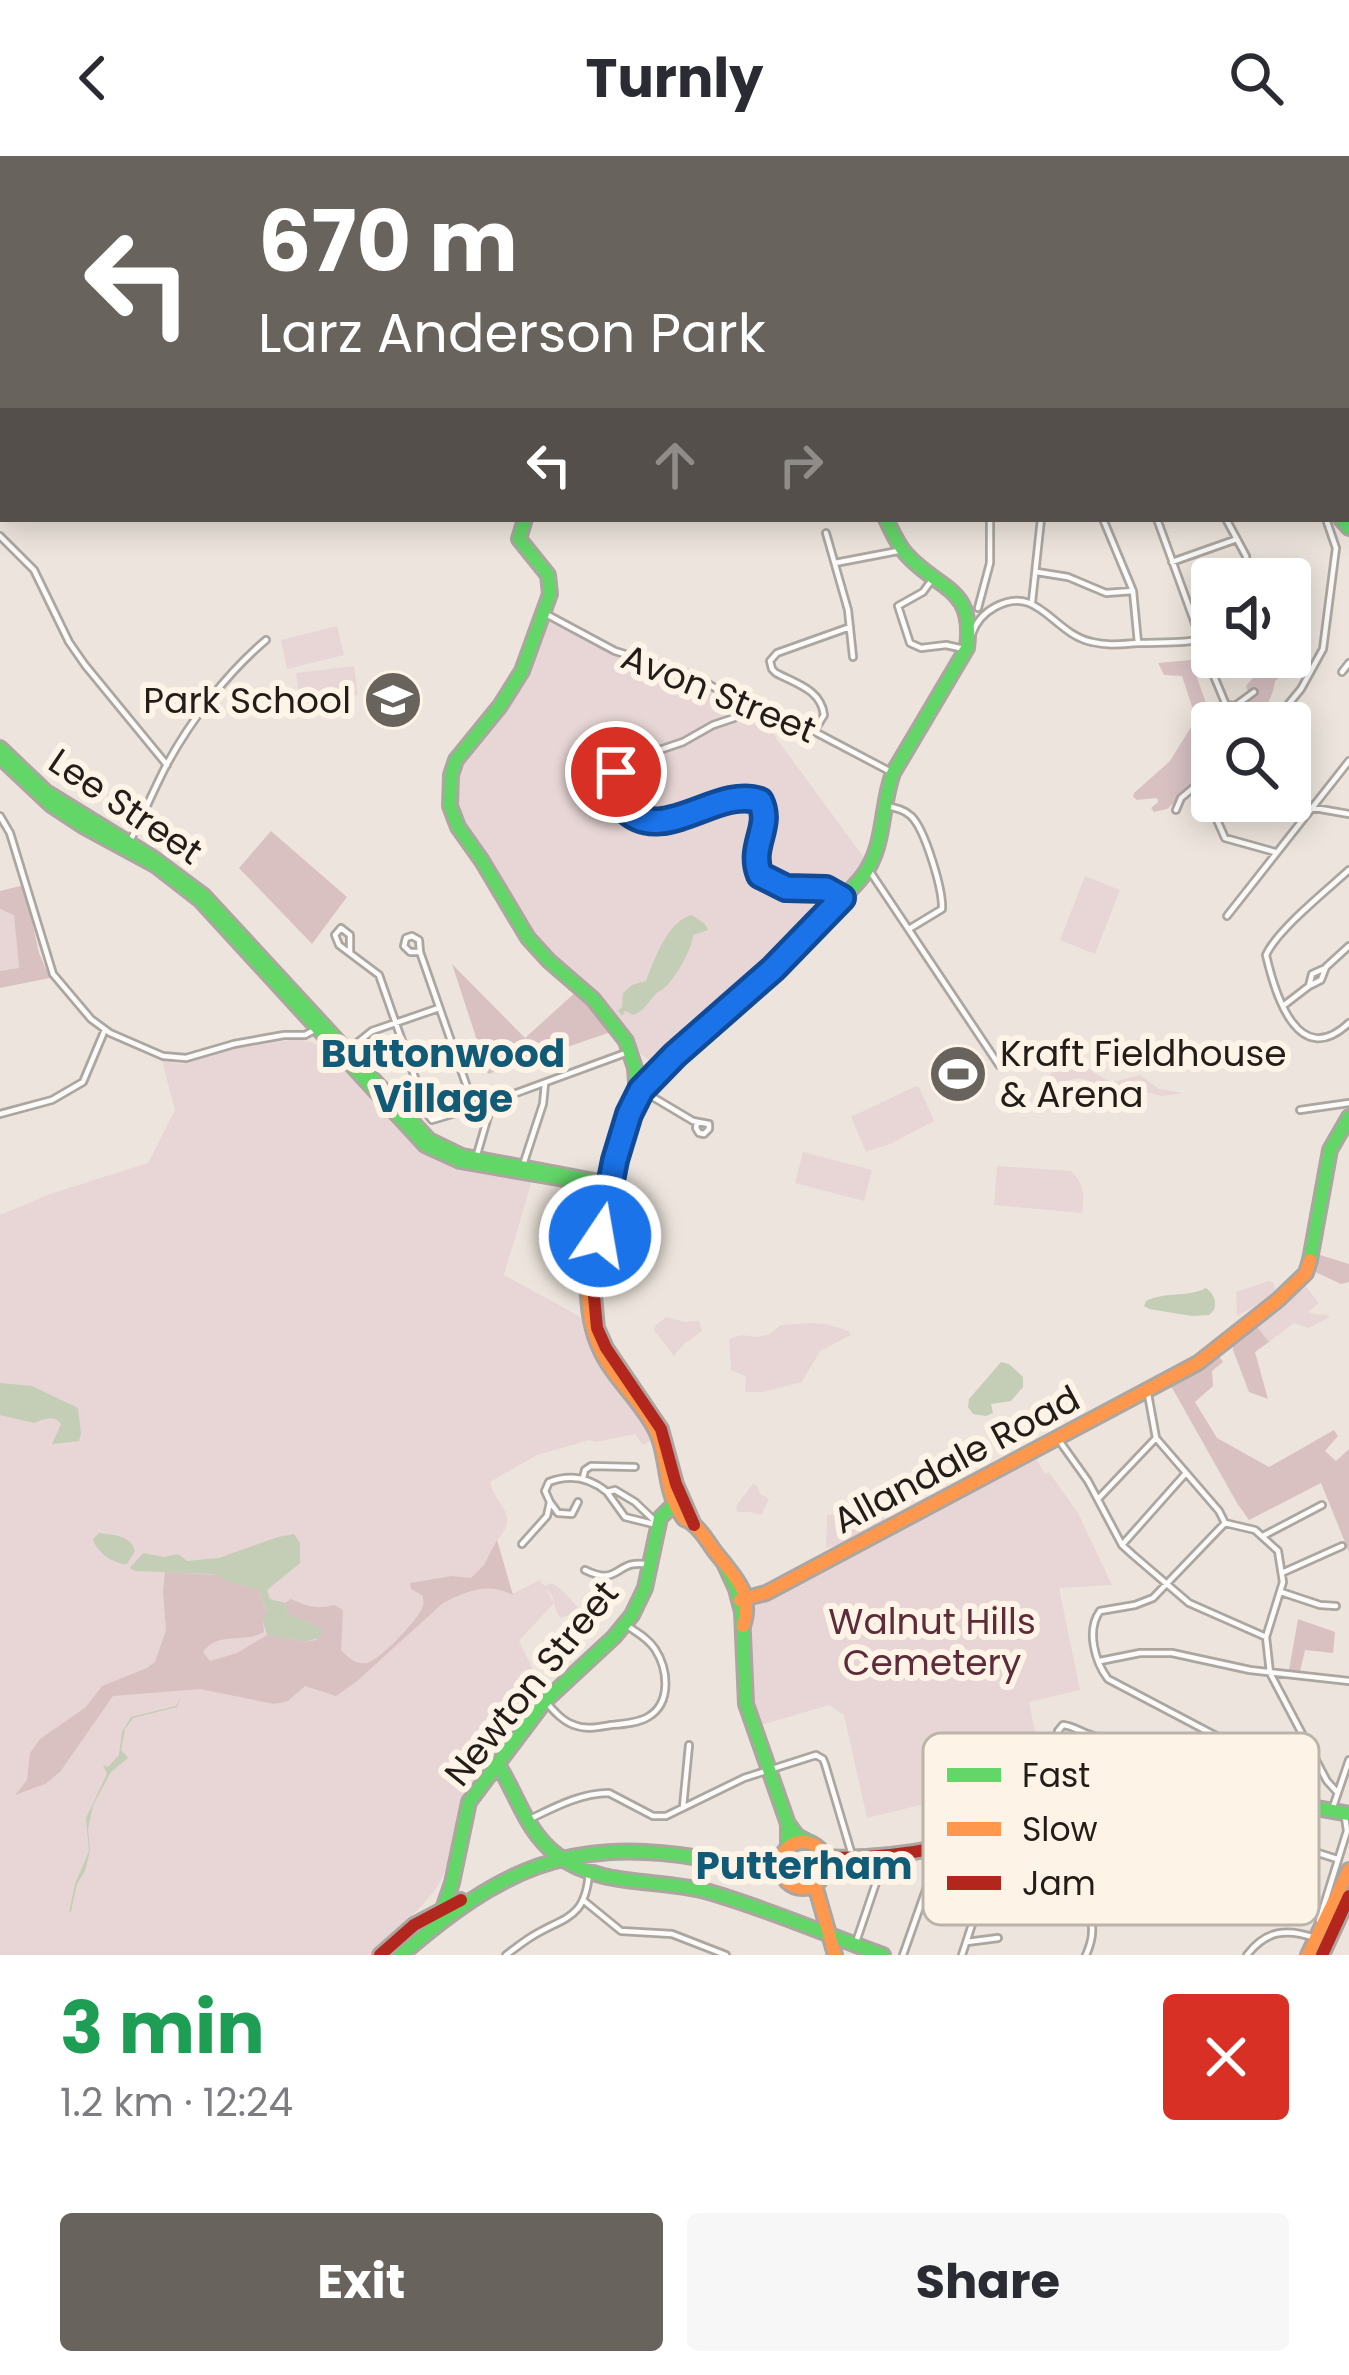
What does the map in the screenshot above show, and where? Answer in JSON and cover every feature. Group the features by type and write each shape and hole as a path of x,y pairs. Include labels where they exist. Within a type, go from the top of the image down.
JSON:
{"main road":[{"path":"523,522 519,539 551,581 544,614 522,671 456,760 450,806 458,827 528,938 593,999 623,1036 631,1051 639,1093"},
{"path":"679,1504 661,1429 597,1328 594,1302 609,1166 639,1093 773,969 869,867 880,843 893,773 967,648 971,606 903,550 888,522"},
{"name":"Lee Street","path":"0,753 26,785 56,809 128,846 202,902 422,1143 446,1156 522,1168"},
{"name":"Allandale Road","path":"744,1598 772,1588 1166,1382 1278,1300 1306,1274 1330,1150 1349,1118"},
{"path":"522,1168 606,1185"},
{"path":"522,1168 606,1185"},
{"path":"581,1182 592,1192 597,1207"},
{"path":"606,1185 597,1207 588,1294 592,1329 601,1350 656,1430 679,1504 724,1562 744,1598 742,1687 746,1704 788,1824 812,1844 825,1863"},
{"name":"Newton Street","path":"401,1955 429,1930 444,1908 466,1809 545,1701 626,1625 640,1600 658,1524 663,1513 679,1504"},
{"path":"497,1763 538,1837 557,1857 589,1873 687,1887 829,1944 855,1944 883,1955"},
{"path":"782,1876 788,1824"},
{"path":"761,1868 800,1843 812,1844"},
{"path":"809,1887 825,1863 923,1849"},
{"path":"406,1930 557,1857 600,1850 657,1850 761,1868 791,1885 809,1887"},
{"path":"1308,1955 1349,1870"},
{"path":"380,1955 438,1904 453,1879"},
{"path":"809,1887 829,1944"},
{"path":"429,1930 488,1889"},
{"path":"1322,1955 1349,1896"}],"street":[{"path":"989,610 971,606 992,554 990,522"},
{"path":"1032,602 1041,522"},
{"path":"1104,522 1133,591 1138,643"},
{"path":"1157,522 1191,613"},
{"path":"1228,522 1246,558"},
{"path":"1290,702 1323,647 1336,548 1327,522"},
{"path":"826,533 854,657"},
{"path":"0,536 34,570 85,665 167,765"},
{"path":"1172,562 1237,539"},
{"path":"835,563 903,550"},
{"path":"1037,572 1106,592 1133,591"},
{"path":"934,578 918,596 898,606 906,637 921,648 967,648 976,624 989,610 1018,600 1032,602 1077,638 1106,645 1191,640"},
{"name":"Avon Street","path":"544,614 615,650 695,676 748,707 776,712 893,773"},
{"path":"814,731 824,715 822,702 776,673 770,661 777,653 850,627"},
{"path":"128,846 167,765 214,697 266,640"},
{"path":"1342,672 1349,663"},
{"path":"1215,678 1226,705 1235,706 1254,692"},
{"path":"748,707 691,739 621,766 614,778 616,799 638,819 661,822 754,798 765,809 755,854 760,875 786,888 826,889 842,898"},
{"path":"1227,916 1349,761"},
{"path":"1176,810 1191,790"},
{"path":"884,806 914,818 941,890 942,909 909,928"},
{"path":"1312,808 1349,814"},
{"path":"0,816 10,833 50,969 105,1030 171,1058 185,1058 294,1034 318,1024"},
{"path":"1217,822 1225,838 1276,852"},
{"path":"869,867 999,1065"},
{"path":"1349,870 1267,950 1267,961 1294,1027 1310,1036 1332,1035 1349,1023"},
{"path":"1283,1006 1309,986 1312,974 1349,946"},
{"path":"350,952 379,975 430,1118 489,1103 631,1051"},
{"path":"420,952 474,1108"},
{"path":"344,1053 367,1034 439,1008"},
{"path":"0,1114 52,1100 83,1082 105,1030"},
{"path":"522,1168 544,1104 544,1082"},
{"path":"639,1093 697,1123"},
{"path":"475,1161 489,1103"},
{"path":"1300,1110 1349,1103"},
{"path":"1147,1392 1156,1438 1225,1523"},
{"path":"1098,1499 1156,1438"},
{"path":"1058,1439 1122,1544 1166,1586 1203,1610 1266,1636"},
{"path":"583,1479 591,1466 635,1468"},
{"path":"1122,1544 1186,1472"},
{"path":"578,1502 572,1514 558,1513 544,1491 549,1482 560,1478 583,1479 607,1492 626,1517 658,1524"},
{"path":"607,1492 615,1490 635,1502 658,1524"},
{"path":"522,1544 547,1516 550,1502"},
{"path":"1263,1536 1322,1504"},
{"path":"1225,1523 1249,1527 1278,1551 1284,1572 1266,1636 1270,1673 1302,1733"},
{"path":"1211,1733 1108,1679 1102,1673 1092,1628 1096,1616 1106,1609 1154,1598 1225,1523"},
{"path":"1284,1572 1342,1546"},
{"path":"585,1570 602,1578 628,1564 650,1565"},
{"path":"1282,1592 1320,1606 1336,1606"},
{"path":"545,1701 566,1722 583,1728 624,1724 652,1714 665,1693 662,1666 657,1651 626,1625"},
{"path":"1099,1661 1172,1653 1270,1673 1349,1681"},
{"path":"683,1807 689,1745"},
{"path":"528,1820 596,1793 609,1793 653,1816 666,1816 769,1770 816,1755 823,1759 853,1858"},
{"path":"1336,1792 1349,1760"},
{"path":"1319,1766 1336,1792 1348,1826 1319,1924"},
{"path":"1319,1853 1337,1859"},
{"path":"855,1944 877,1878 878,1855"},
{"path":"506,1955 574,1915 589,1873"},
{"path":"903,1955 923,1898"},
{"path":"583,1900 621,1931 672,1934 726,1955"},
{"path":"962,1955 973,1925"},
{"path":"1086,1955 1091,1925"},
{"path":"1247,1955 1276,1932 1315,1938 1319,1925"},
{"path":"967,1942 998,1939"}],"green space":[{"path":"547,621 606,651 693,679 736,706 757,712 865,859 770,963 657,1063 638,1051 595,993 535,937 457,814 455,779 463,758 518,686"},
{"path":"337,626 344,655 287,669 281,640"},
{"path":"354,666 358,695 300,702 296,673"},
{"path":"1085,876 1120,890 1095,954 1060,940"},
{"path":"0,909 14,914 19,969 0,971"},
{"path":"1069,1037 1075,1041 1077,1061 1101,1077 1113,1082 1140,1075 1159,1089 1183,1093 1129,1095 1080,1078 1044,1085 1055,1067 1049,1058 1056,1044"},
{"path":"297,1039 318,1045 336,1056 431,1154 467,1168 533,1177 504,1275 586,1320 599,1352 654,1439 643,1445 635,1434 589,1440 537,1455 490,1482 507,1517 497,1540 512,1594 540,1580 544,1586 552,1583 561,1589 580,1610 561,1618 554,1603 519,1641 545,1694 469,1790 436,1889 370,1955 0,1955 0,1215 148,1163 175,1110 162,1061 182,1064 232,1049"},
{"path":"916,1086 934,1121 866,1152 851,1117"},
{"path":"803,1152 872,1170 864,1201 795,1183"},
{"path":"997,1166 1071,1171 1082,1190 1082,1213 994,1205"},
{"path":"1268,1281 1275,1290 1237,1316 1236,1292"},
{"path":"1304,1284 1319,1303 1308,1312 1330,1317 1309,1328 1294,1323 1269,1342 1254,1323"},
{"path":"666,1317 699,1321 702,1331 674,1356 654,1330"},
{"path":"811,1323 851,1335 820,1351 802,1382 745,1392 746,1376 731,1370 729,1339 770,1334 781,1325"},
{"name":"Walnut Hills Cemetery","path":"1035,1457 1078,1513 1112,1585 1059,1588 1080,1690 1029,1702 1035,1733 923,1733 923,1804 867,1818 844,1715 829,1705 761,1725 749,1667 749,1638 754,1609 766,1597"},
{"path":"753,1484 769,1499 761,1515 737,1512 736,1506"},
{"path":"882,1512 885,1521 844,1544 826,1548 827,1515"}],"shaded area":[{"path":"1191,660 1191,678 1197,678 1206,702 1191,704 1182,676 1164,675 1158,663"},
{"path":"1253,678 1279,678 1268,702 1248,702 1246,686"},
{"path":"1191,727 1191,788 1167,809 1154,812 1151,808 1157,798 1137,800 1134,793 1170,761"},
{"path":"271,831 347,897 312,944 239,868"},
{"path":"24,885 39,953 50,978 0,988 0,971 19,968 14,915 0,909 0,891"},
{"path":"692,915 708,930 693,935 683,963 663,989 639,1012 625,1011 622,1016 618,1011 623,993 646,981 669,933"},
{"path":"452,964 525,1038 578,990 614,1031 488,1074"},
{"path":"1317,1254 1349,1264 1349,1282 1341,1284 1311,1270"},
{"path":"1206,1288 1215,1301 1209,1315 1144,1306 1154,1298"},
{"path":"1254,1323 1269,1342 1255,1352 1268,1399 1249,1392 1233,1350 1233,1344"},
{"path":"1217,1353 1223,1362 1212,1371 1213,1386 1195,1402 1217,1438 1269,1467 1334,1430 1338,1436 1325,1451 1336,1461 1349,1449 1349,1552 1321,1483 1249,1520 1237,1503 1171,1386"},
{"path":"1001,1362 1023,1377 1023,1387 1011,1401 991,1404 993,1413 973,1414 969,1399"},
{"path":"0,1383 32,1386 78,1408 79,1441 52,1444 61,1424 55,1419 34,1423 0,1415"},
{"path":"99,1533 130,1542 135,1551 127,1564 98,1549 93,1539"},
{"path":"294,1534 300,1543 300,1563 267,1590 270,1599 285,1603 288,1614 321,1628 321,1637 305,1642 267,1635 263,1621 267,1611 258,1589 213,1574 130,1568 143,1553 178,1554 187,1561 219,1558"},
{"path":"497,1540 513,1595 486,1589 443,1603 336,1696 305,1686 288,1701 274,1704 200,1689 113,1696 60,1772 45,1784 15,1795 27,1780 30,1753 40,1739 86,1707 102,1686 155,1662 166,1630 165,1572 219,1575 258,1589 267,1612 264,1632 216,1641 203,1652 210,1661 237,1653 267,1635 316,1640 321,1628 288,1614 285,1603 291,1599 343,1610 341,1650 356,1662 367,1663 389,1647 420,1612 423,1596 410,1583 471,1578"},
{"path":"1298,1619 1335,1632 1333,1653 1305,1650 1300,1672 1289,1670"},
{"path":"181,1696 177,1707 133,1718 125,1729 121,1750 128,1758 111,1772 93,1805 90,1851 69,1913 75,1884 89,1851 86,1818 107,1774 103,1765 108,1767 119,1755 122,1732 131,1717 176,1706"}],"traffic: fast":[{"path":"524,522 519,539 548,575 550,594 522,671 456,760 450,806 458,827 528,938 593,999 626,1041 637,1096"},
{"path":"598,1256 618,1145 643,1088 862,877 879,840 893,773 967,648 968,628 960,601 906,554 887,522"},
{"path":"1344,522 1349,528"},
{"path":"0,748 46,792 153,858 204,896 429,1140 462,1156 610,1184"},
{"path":"0,757 51,805 155,865 200,900 425,1145 460,1161 570,1180"},
{"path":"1310,1260 1330,1150 1349,1117"},
{"path":"581,1182 596,1205"},
{"path":"443,1909 469,1802 545,1701 632,1615 645,1588 660,1518 675,1503"},
{"path":"724,1563 742,1612 746,1704 788,1824 788,1848"},
{"path":"497,1763 537,1835 574,1865 611,1878 709,1892 883,1955"},
{"path":"1319,1809 1349,1814"},
{"path":"789,1825 812,1844"},
{"path":"401,1955 504,1881 573,1857 653,1852 741,1864 782,1876"}],"traffic: slow":[{"path":"615,1160 598,1202 589,1253 593,1329 606,1360 657,1433 680,1513 700,1531 741,1586 746,1604 743,1626"},
{"path":"740,1600 766,1593 1198,1363 1278,1300 1306,1273 1310,1260"},
{"path":"803,1842 819,1849 826,1865 819,1881 803,1888 787,1881 780,1865 787,1849 803,1842"},
{"path":"1308,1955 1349,1870"},
{"path":"815,1885 835,1955"}],"traffic: jam":[{"path":"598,1256 597,1328 661,1429 676,1484 694,1525"},
{"path":"824,1857 923,1850"},
{"path":"1322,1955 1349,1896"},
{"path":"380,1955 414,1925 461,1900"}],"place":[{"name":"Park School","path":"393,700"},
{"name":"Kraft Fieldhouse & Arena","path":"958,1074"}],"district":[{"name":"Buttonwood Village","path":"443,1076"},
{"name":"Putterham","path":"804,1865"}],"route":[{"path":"600,1236 615,1160 641,1090 773,969 842,898 826,889 786,888 760,875 755,862 764,823 760,801 749,797 661,822 645,821 616,799 616,772"}]}
